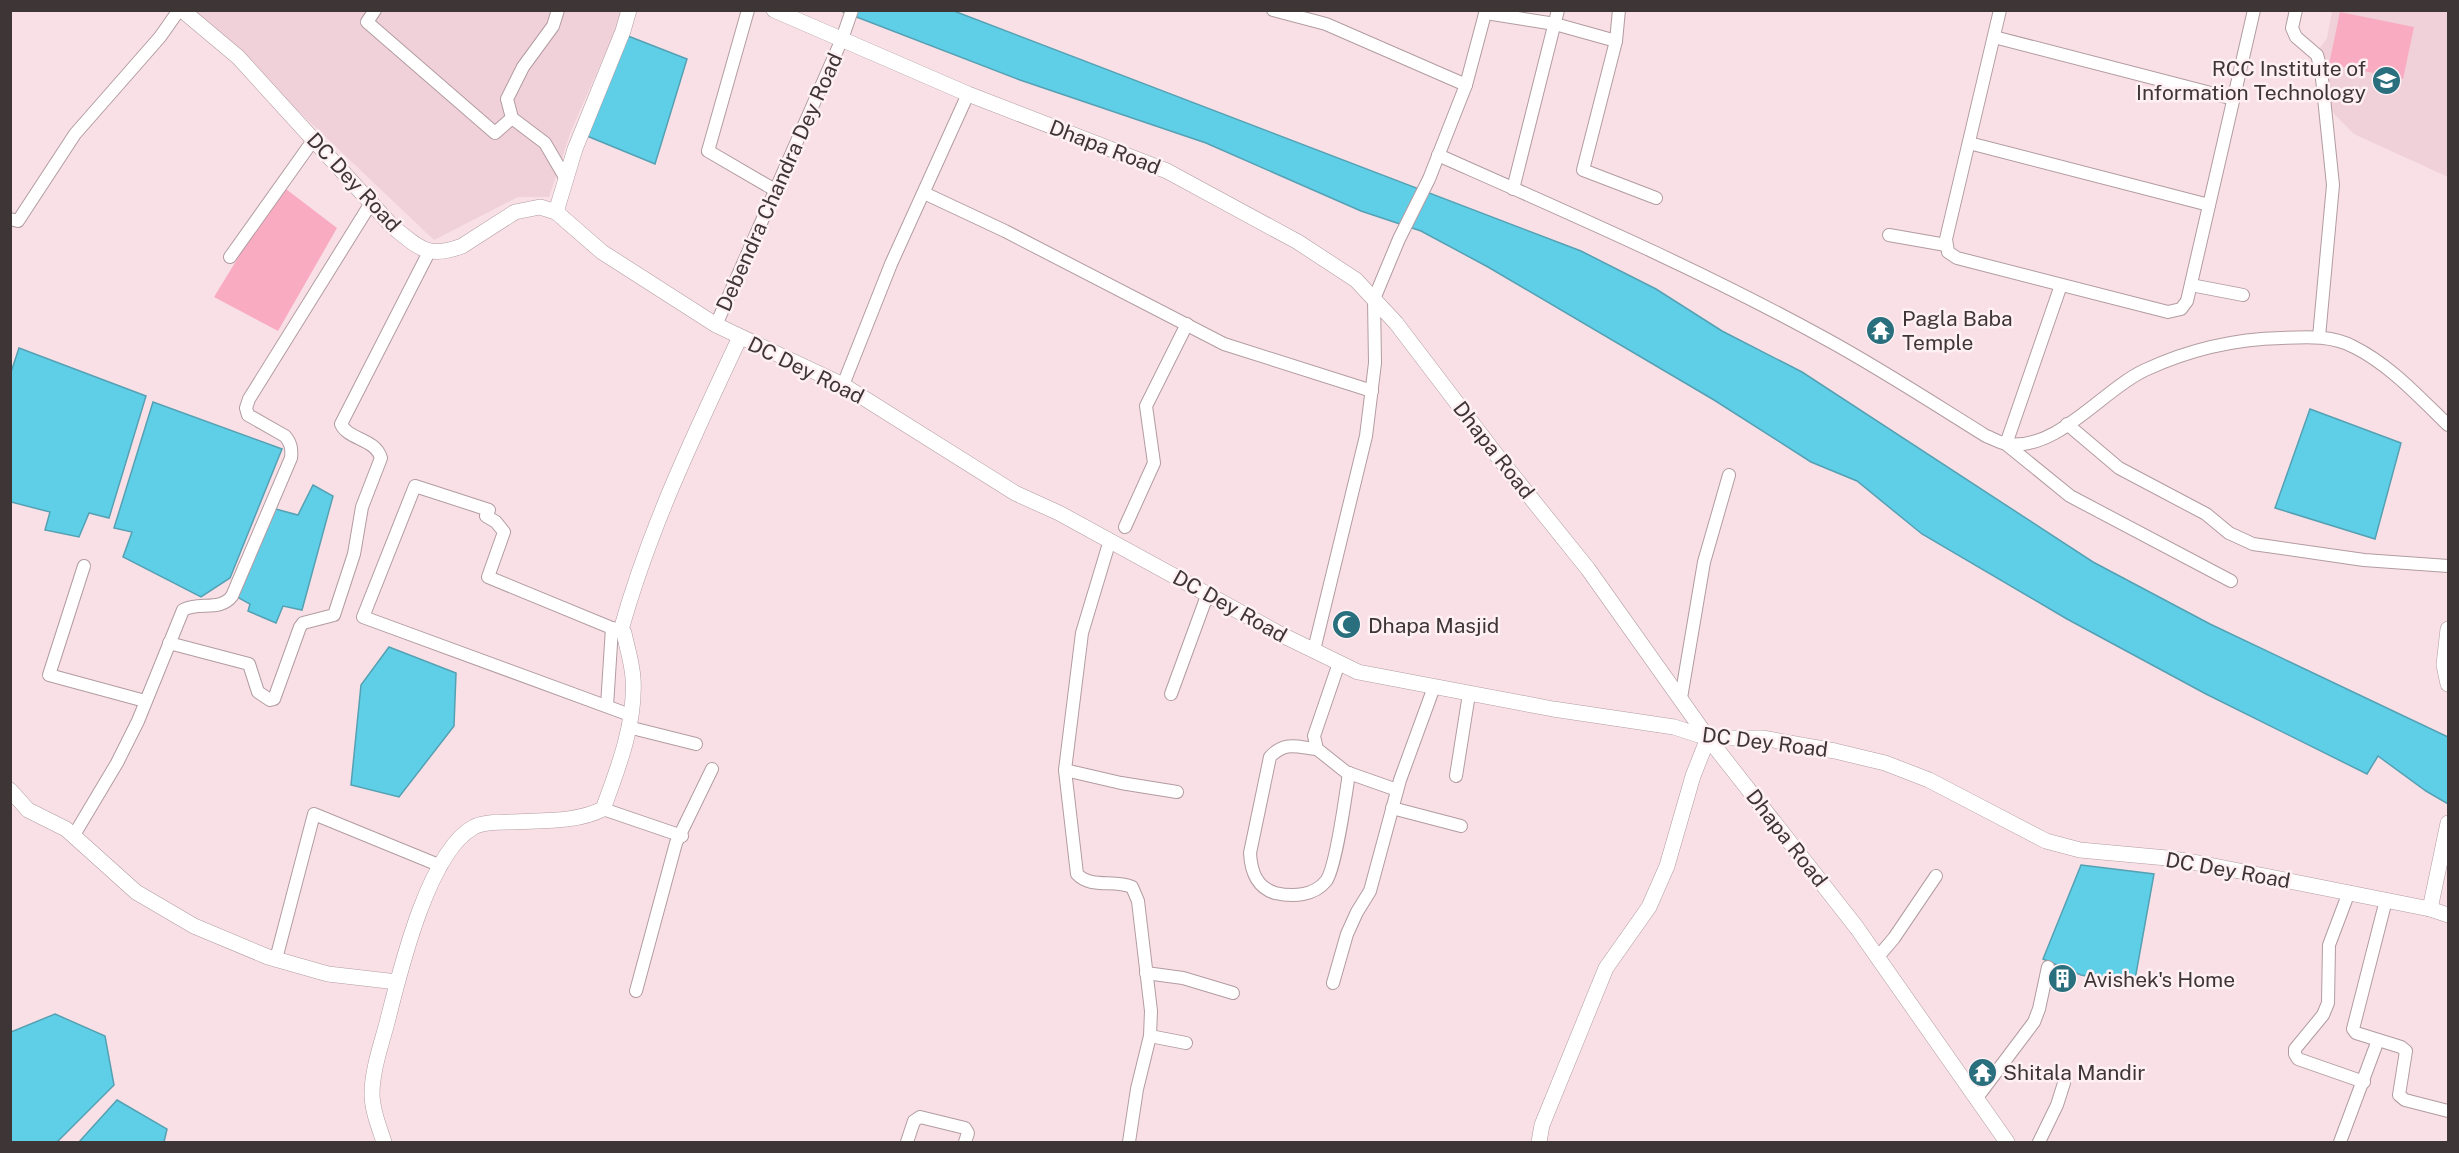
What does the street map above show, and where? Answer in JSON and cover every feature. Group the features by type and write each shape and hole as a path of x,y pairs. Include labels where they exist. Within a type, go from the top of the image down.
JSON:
{"street":[{"name":"DC Dey Road","path":"181,10 238,57 393,227 419,248 429,252"},
{"path":"10,219 18,221 75,134 181,10"},
{"path":"375,10 367,22 495,133 512,118"},
{"path":"558,10 553,26 523,67 507,99 512,118 545,142 566,178"},
{"path":"169,643 249,664 258,692 270,700 274,699 300,627 303,623 334,615 354,554 363,507 381,458 371,443 345,430 341,424 429,252 462,246 515,212 540,207 556,212 575,149 623,31 629,10"},
{"path":"748,10 708,151 775,190"},
{"name":"Dhapa Road","path":"774,10 968,94 1167,171 1298,242 1356,280 1396,323 1498,457 1588,569 1708,738 1842,910 2007,1143"},
{"name":"Debendra Chandra Dey Road","path":"716,325 842,39 852,10"},
{"path":"1513,189 1558,10"},
{"path":"1619,10 1616,41 1583,170 1656,198"},
{"path":"2000,10 1946,245 1948,252 1957,258 2168,312 2181,309 2187,301 2254,10"},
{"path":"2296,10 2292,28 2296,37 2317,56 2320,69 2331,163 2331,214 2319,337"},
{"path":"1274,11 1326,24 1466,85"},
{"path":"1314,650 1366,436 1375,363 1374,299 1399,239 1429,178 1466,85 1486,12 1555,24 1616,41"},
{"path":"1994,37 2234,99"},
{"path":"843,385 891,264 968,94"},
{"path":"230,257 314,139"},
{"path":"1969,143 2209,205"},
{"path":"1438,155 1631,241 1826,338 1986,436 2006,444 2070,495 2231,581"},
{"path":"924,193 1005,231 1224,344 1372,391"},
{"path":"74,835 117,763 183,610 192,605 223,604 232,596 291,458 291,447 285,436 248,416 246,408 249,399 371,203"},
{"name":"DC Dey Road","path":"556,212 602,252 716,325 843,385 1015,493 1110,540 1358,672 1469,694 1674,727 1708,738 1762,738 1885,763 1929,780 2046,841 2080,850 2167,858 2349,892 2448,915"},
{"path":"1889,235 1946,245"},
{"path":"2006,444 2061,285"},
{"path":"2191,285 2244,295"},
{"path":"1125,527 1154,463 1146,406 1187,324"},
{"path":"607,706 618,630 621,630 636,574 701,420 740,337"},
{"path":"2006,444 2027,444 2049,437 2143,371 2170,360 2247,339 2319,337 2351,345 2381,362 2448,425"},
{"path":"2067,424 2119,468 2206,514 2240,540 2253,544 2364,560 2448,566"},
{"path":"1681,698 1704,562 1729,475"},
{"path":"618,630 488,577 504,532 496,522 486,516 489,510 415,486 363,617 607,706 629,721 696,744"},
{"path":"1110,540 1082,633 1065,770 1077,874 1088,882 1124,883 1137,893 1151,1011 1150,1036 1137,1089 1129,1143"},
{"path":"84,566 49,675 145,701"},
{"path":"1171,694 1208,593"},
{"path":"2448,629 2444,665 2448,684"},
{"path":"603,809 616,774 629,721 633,679 618,630"},
{"path":"1317,749 1314,736 1339,663"},
{"path":"1333,983 1336,965 1347,934 1370,891 1397,790 1434,687"},
{"path":"1456,776 1469,694"},
{"path":"1539,1143 1542,1125 1606,968 1649,907 1667,866 1693,776 1708,738"},
{"path":"1349,773 1327,880 1316,891 1299,895 1274,892 1259,884 1251,867 1250,853 1270,757 1279,748 1285,746 1317,749 1349,773 1397,790"},
{"path":"636,991 676,843 712,769"},
{"path":"1065,770 1121,783 1177,792"},
{"path":"10,790 28,810 74,835 136,892 194,926 276,959 328,974 397,982"},
{"path":"1392,808 1461,826"},
{"path":"384,1143 375,1113 372,1092 397,982 418,910 458,838 475,826 499,822 586,817 603,809 681,836"},
{"path":"276,959 314,814 441,866"},
{"path":"2430,909 2448,823"},
{"path":"1877,958 1894,938 1936,876"},
{"path":"2349,892 2329,945 2328,1003 2323,1015 2295,1049 2295,1054 2298,1059 2364,1082"},
{"path":"2386,900 2353,1029 2356,1033 2401,1047 2406,1051 2399,1095 2405,1100 2448,1111"},
{"path":"1976,1099 2034,1022 2048,967"},
{"path":"1146,973 1202,982 1233,993"},
{"path":"1150,1036 1186,1042"},
{"path":"2340,1143 2378,1040"},
{"path":"2039,1143 2057,1105 2064,1083"},
{"path":"907,1143 914,1121 921,1117 964,1128 968,1132 965,1143"}],"shaded area":[{"path":"193,11 624,11 571,131 549,197 518,197 434,240"},
{"name":"RCC Institute of Information Technology","path":"2332,11 2448,11 2448,177 2354,134 2334,114 2329,104 2320,55 2320,48 2327,38"},
{"path":"2340,12 2414,27 2403,79 2329,64"},
{"path":"282,186 337,228 278,331 214,297"}],"water":[{"path":"841,11 954,11 1581,251 1656,289 1722,331 1802,372 2093,562 2210,624 2448,737 2448,804 2378,756 2367,774 2206,694 2067,619 1922,534 1857,481 1811,462 1714,400 1488,267 1421,231 1361,211 1206,143 1020,80"},
{"path":"628,36 687,59 655,164 587,136"},
{"path":"19,348 146,396 109,518 89,513 79,537 45,530 50,512 11,502 11,372"},
{"path":"153,402 282,449 230,578 201,597 123,557 132,532 114,528"},
{"path":"2310,409 2401,443 2375,539 2275,508"},
{"path":"313,485 333,496 302,610 283,606 276,623 248,611 250,604 237,597 272,508 298,515"},
{"path":"389,647 456,673 454,726 399,797 351,785 361,685"},
{"path":"2081,865 2154,874 2134,985 2081,975 2043,959"},
{"path":"55,1014 105,1036 114,1085 57,1142 11,1142 11,1032"},
{"path":"117,1100 167,1129 164,1142 79,1142"}],"place":[{"name":"RCC Institute of Information Technology","path":"2387,80"},
{"name":"Pagla Baba Temple","path":"1881,330"},
{"name":"Dhapa Masjid","path":"1347,625"},
{"name":"Avishek's Home","path":"2062,979"},
{"name":"Shitala Mandir","path":"1982,1072"}]}
